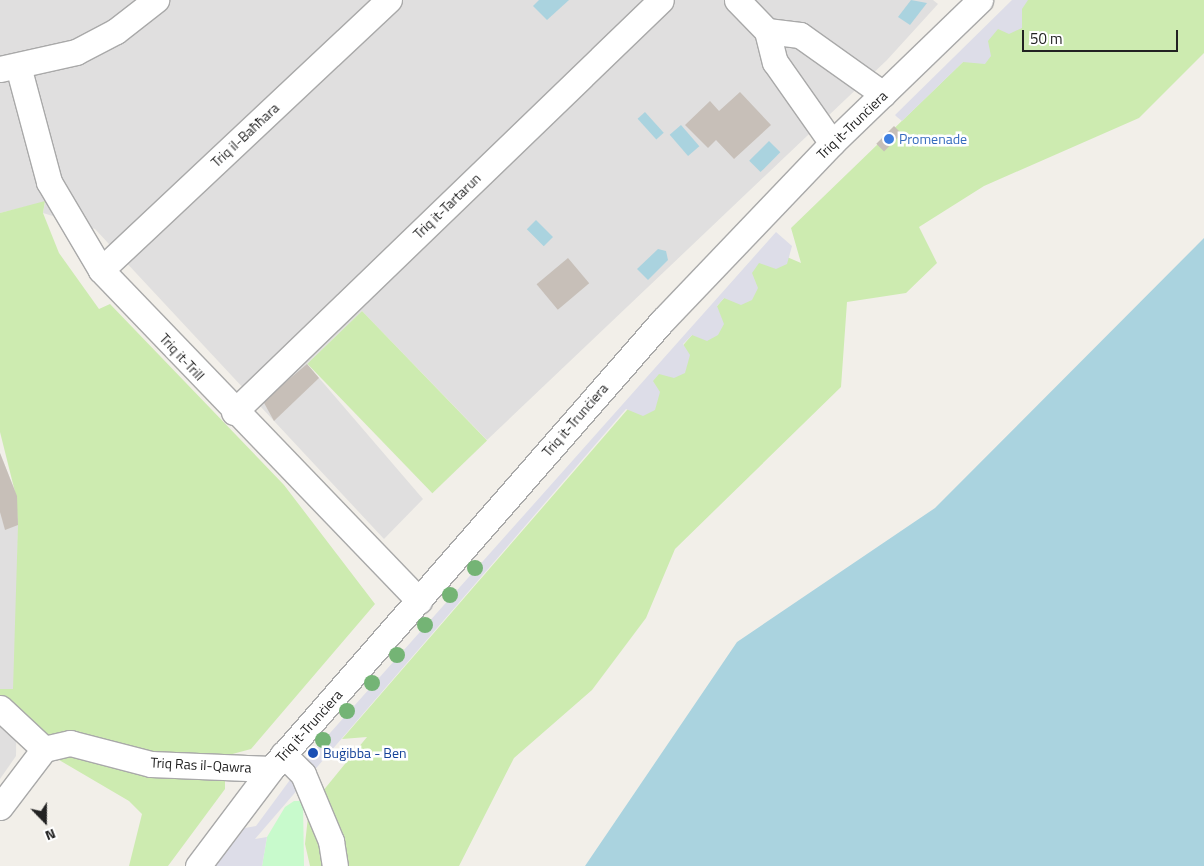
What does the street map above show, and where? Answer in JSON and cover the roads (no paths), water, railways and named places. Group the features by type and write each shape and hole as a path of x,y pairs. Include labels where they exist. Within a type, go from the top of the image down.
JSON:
{"street":[{"path":"9,67 76,52 116,31 156,0"},
{"name":"Triq il-Baħħara","path":"101,270 389,0"},
{"name":"Triq it-Tartarun","path":"234,412 661,0"},
{"path":"737,0 767,31 775,62 832,143"},
{"name":"Triq it-Trunċiera","path":"198,866 277,762 419,602 663,320 832,143 980,0"},
{"path":"767,31 800,35 883,94"},
{"name":"Triq it-Trill","path":"9,67 49,182 101,270 234,412 419,602"},
{"path":"0,708 44,749 0,807"},
{"name":"Triq Ras il-Qawra","path":"44,749 70,743 151,764 277,762"},
{"path":"277,762 303,774 331,840 335,866"}],"water":[{"path":"539,0 569,0 547,20 533,6"},
{"path":"911,0 927,3 910,25 898,17"},
{"path":"645,112 664,133 656,139 638,119"},
{"path":"681,125 699,146 688,156 670,135"},
{"path":"769,141 780,152 761,172 749,161"},
{"path":"536,220 553,237 544,246 527,229"},
{"path":"1204,238 1204,866 585,866 737,642 935,508"},
{"path":"658,249 666,251 668,260 648,280 637,269"}],"place":[{"name":"Promenade","path":"889,139"},
{"name":"Buġibba - Ben","path":"313,753"}]}
